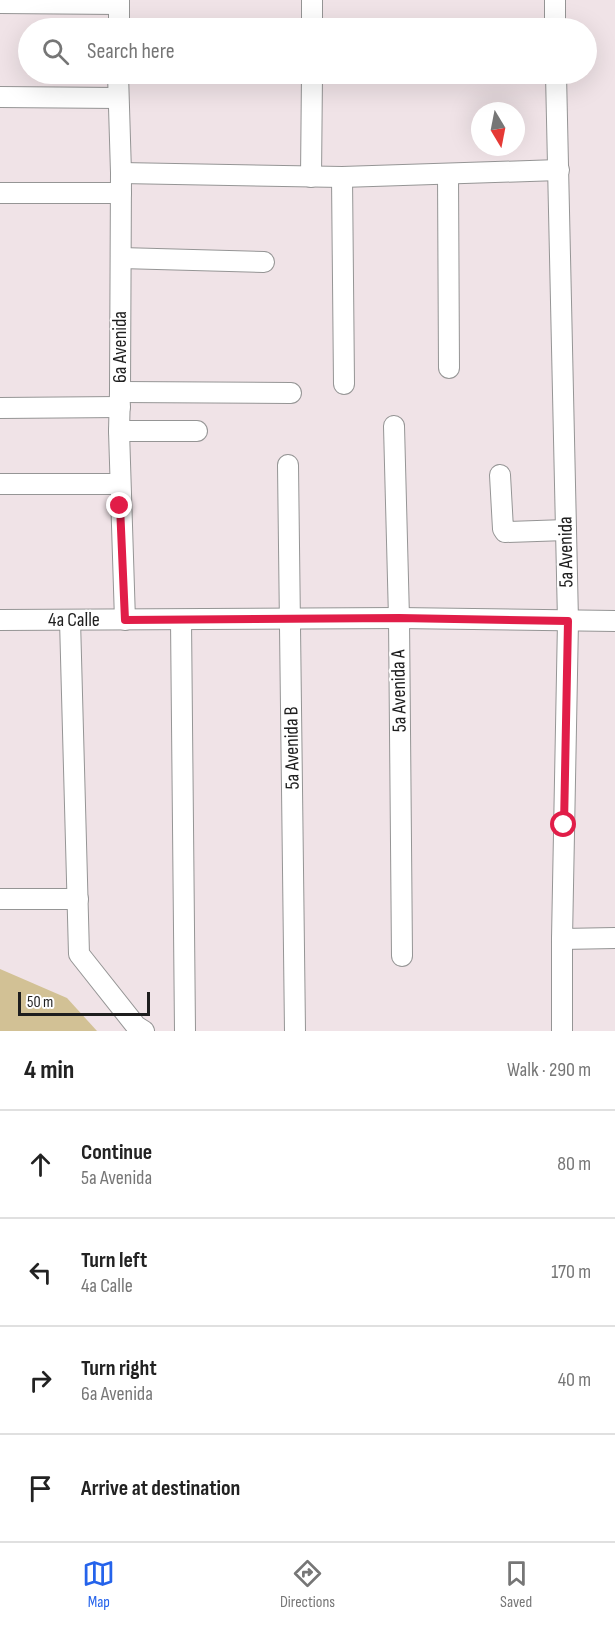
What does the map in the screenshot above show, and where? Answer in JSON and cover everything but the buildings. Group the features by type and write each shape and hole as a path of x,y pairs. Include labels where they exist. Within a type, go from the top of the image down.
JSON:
{"street":[{"path":"312,0 312,18"},
{"path":"555,0 555,18"},
{"path":"0,3 119,2 119,18"},
{"name":"6a Avenida","path":"118,84 121,183 118,431 125,620"},
{"path":"311,177 312,84"},
{"name":"5a Avenida","path":"556,84 568,621 562,1031"},
{"path":"0,97 118,98"},
{"path":"0,193 121,183 559,170"},
{"path":"448,174 449,368"},
{"path":"342,177 344,384"},
{"path":"121,258 264,262"},
{"path":"0,408 120,400 291,393"},
{"name":"5a Avenida A","path":"394,426 399,618 402,956"},
{"path":"118,431 197,431"},
{"name":"5a Avenida B","path":"288,465 295,1031"},
{"path":"500,476 503,529 505,531 566,530"},
{"path":"0,484 119,484"},
{"name":"4a Calle","path":"0,620 399,618 615,621"},
{"path":"70,620 79,954 136,1026 144,1031"},
{"path":"181,620 185,1031"},
{"path":"0,899 78,898"},
{"path":"562,939 615,938"}],"shaded area":[{"path":"0,969 67,998 97,1031 0,1031"}],"route":[{"path":"120,506 125,620 399,618 568,621 564,825"}]}
